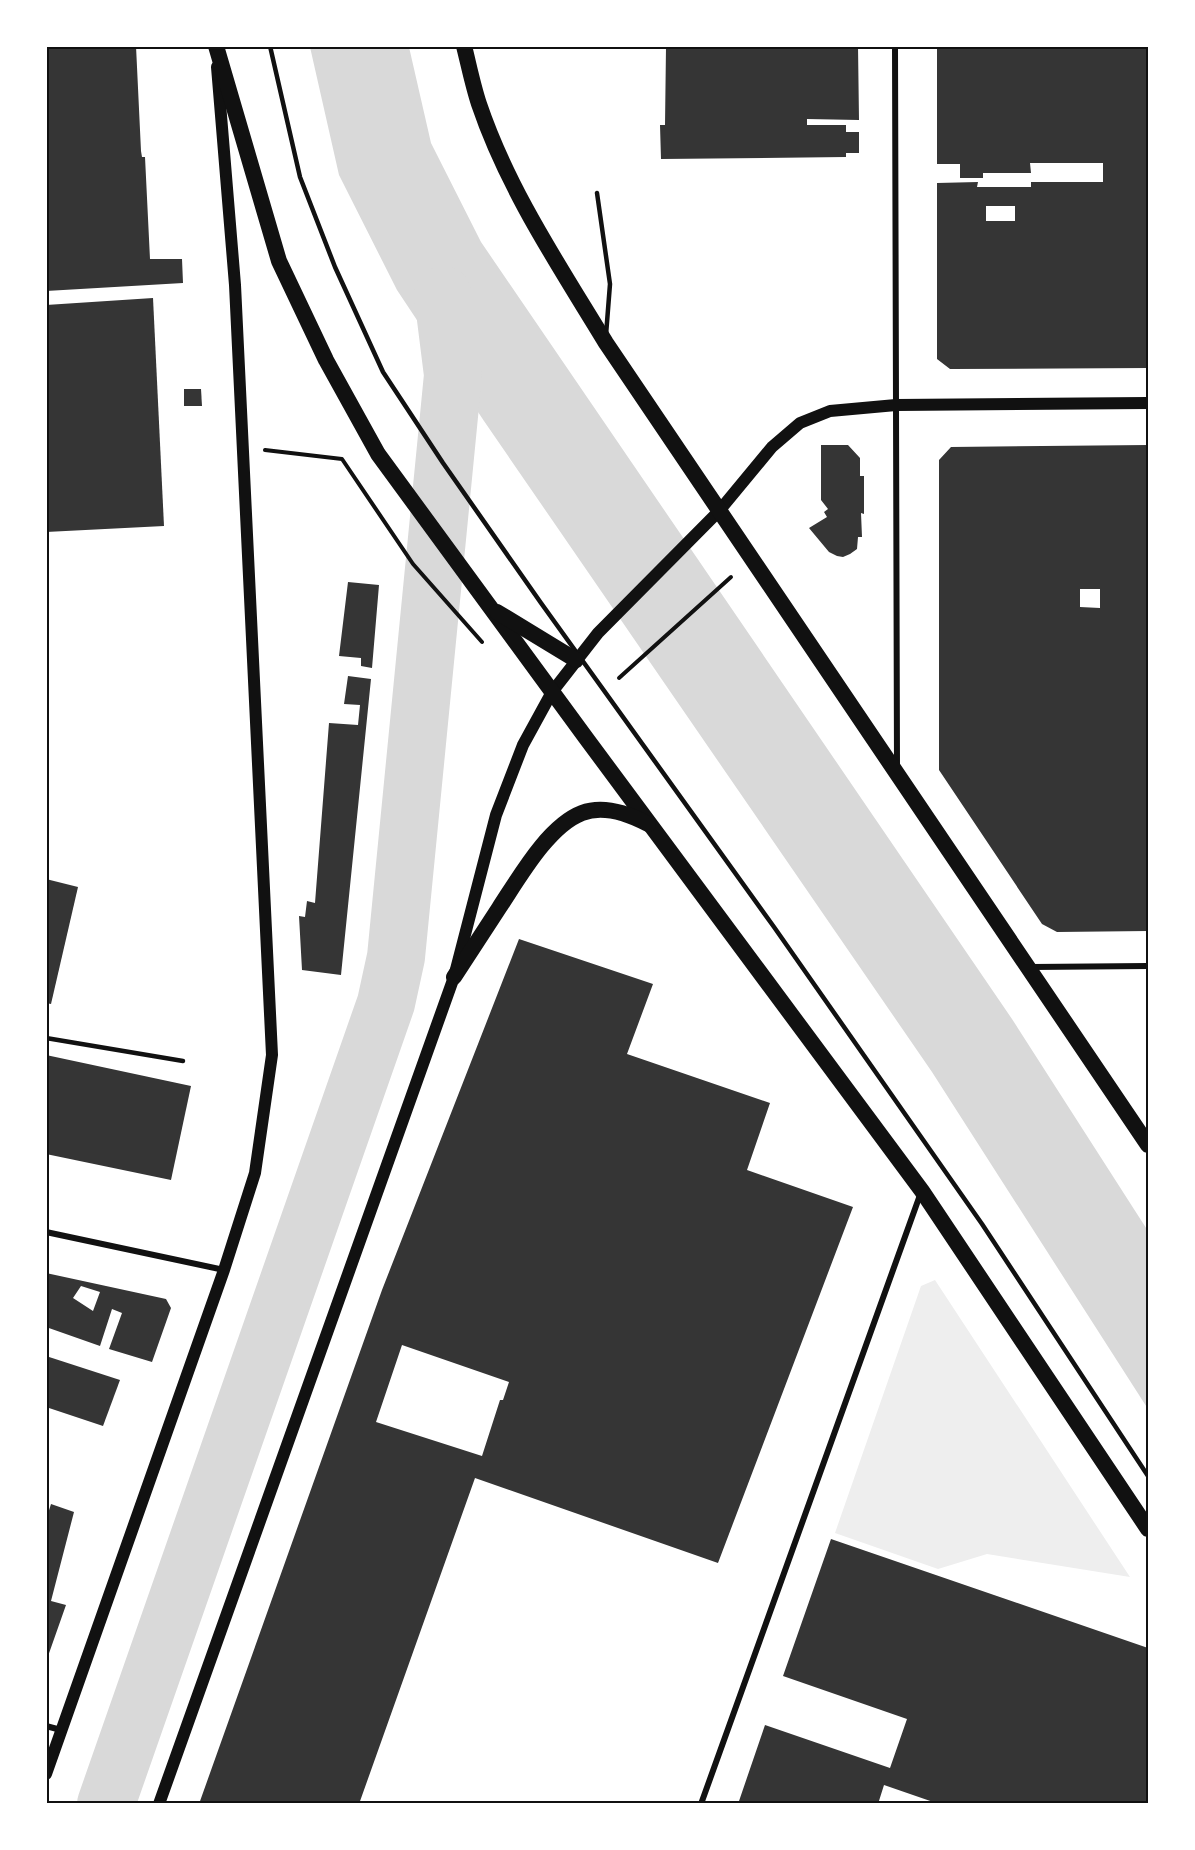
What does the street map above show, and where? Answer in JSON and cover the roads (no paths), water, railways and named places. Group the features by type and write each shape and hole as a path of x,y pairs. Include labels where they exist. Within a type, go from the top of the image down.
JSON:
{"highway":[{"path":"215,46 279,261 326,360 378,454 922,1191 1149,1529"},
{"path":"464,46 479,104 506,169 540,233 606,343 897,772 1026,967 1149,1145"},
{"path":"491,609 576,660"},
{"path":"454,977 531,860 561,825 583,813 596,810 624,814 651,826"}],"main road":[{"path":"46,1774 224,1269 255,1173 272,1055 235,285 215,46"},
{"path":"159,1803 454,977 496,815 523,745 552,692 598,633 719,511 772,447 800,423 830,411 896,405 1149,403"}],"street":[{"path":"895,46 897,772"},
{"path":"1026,967 1149,966"},
{"path":"702,1803 922,1191"},
{"path":"46,1232 224,1269"},
{"path":"46,1726 62,1730"}],"lane":[{"path":"270,46 300,177 335,267 383,372 443,463 541,603 767,918 982,1224 1149,1476"},
{"path":"597,193 610,284 606,343"},
{"path":"46,1038 183,1060"}],"waterway":[{"path":"106,1804 386,1003 396,957 453,375 443,295"}]}
